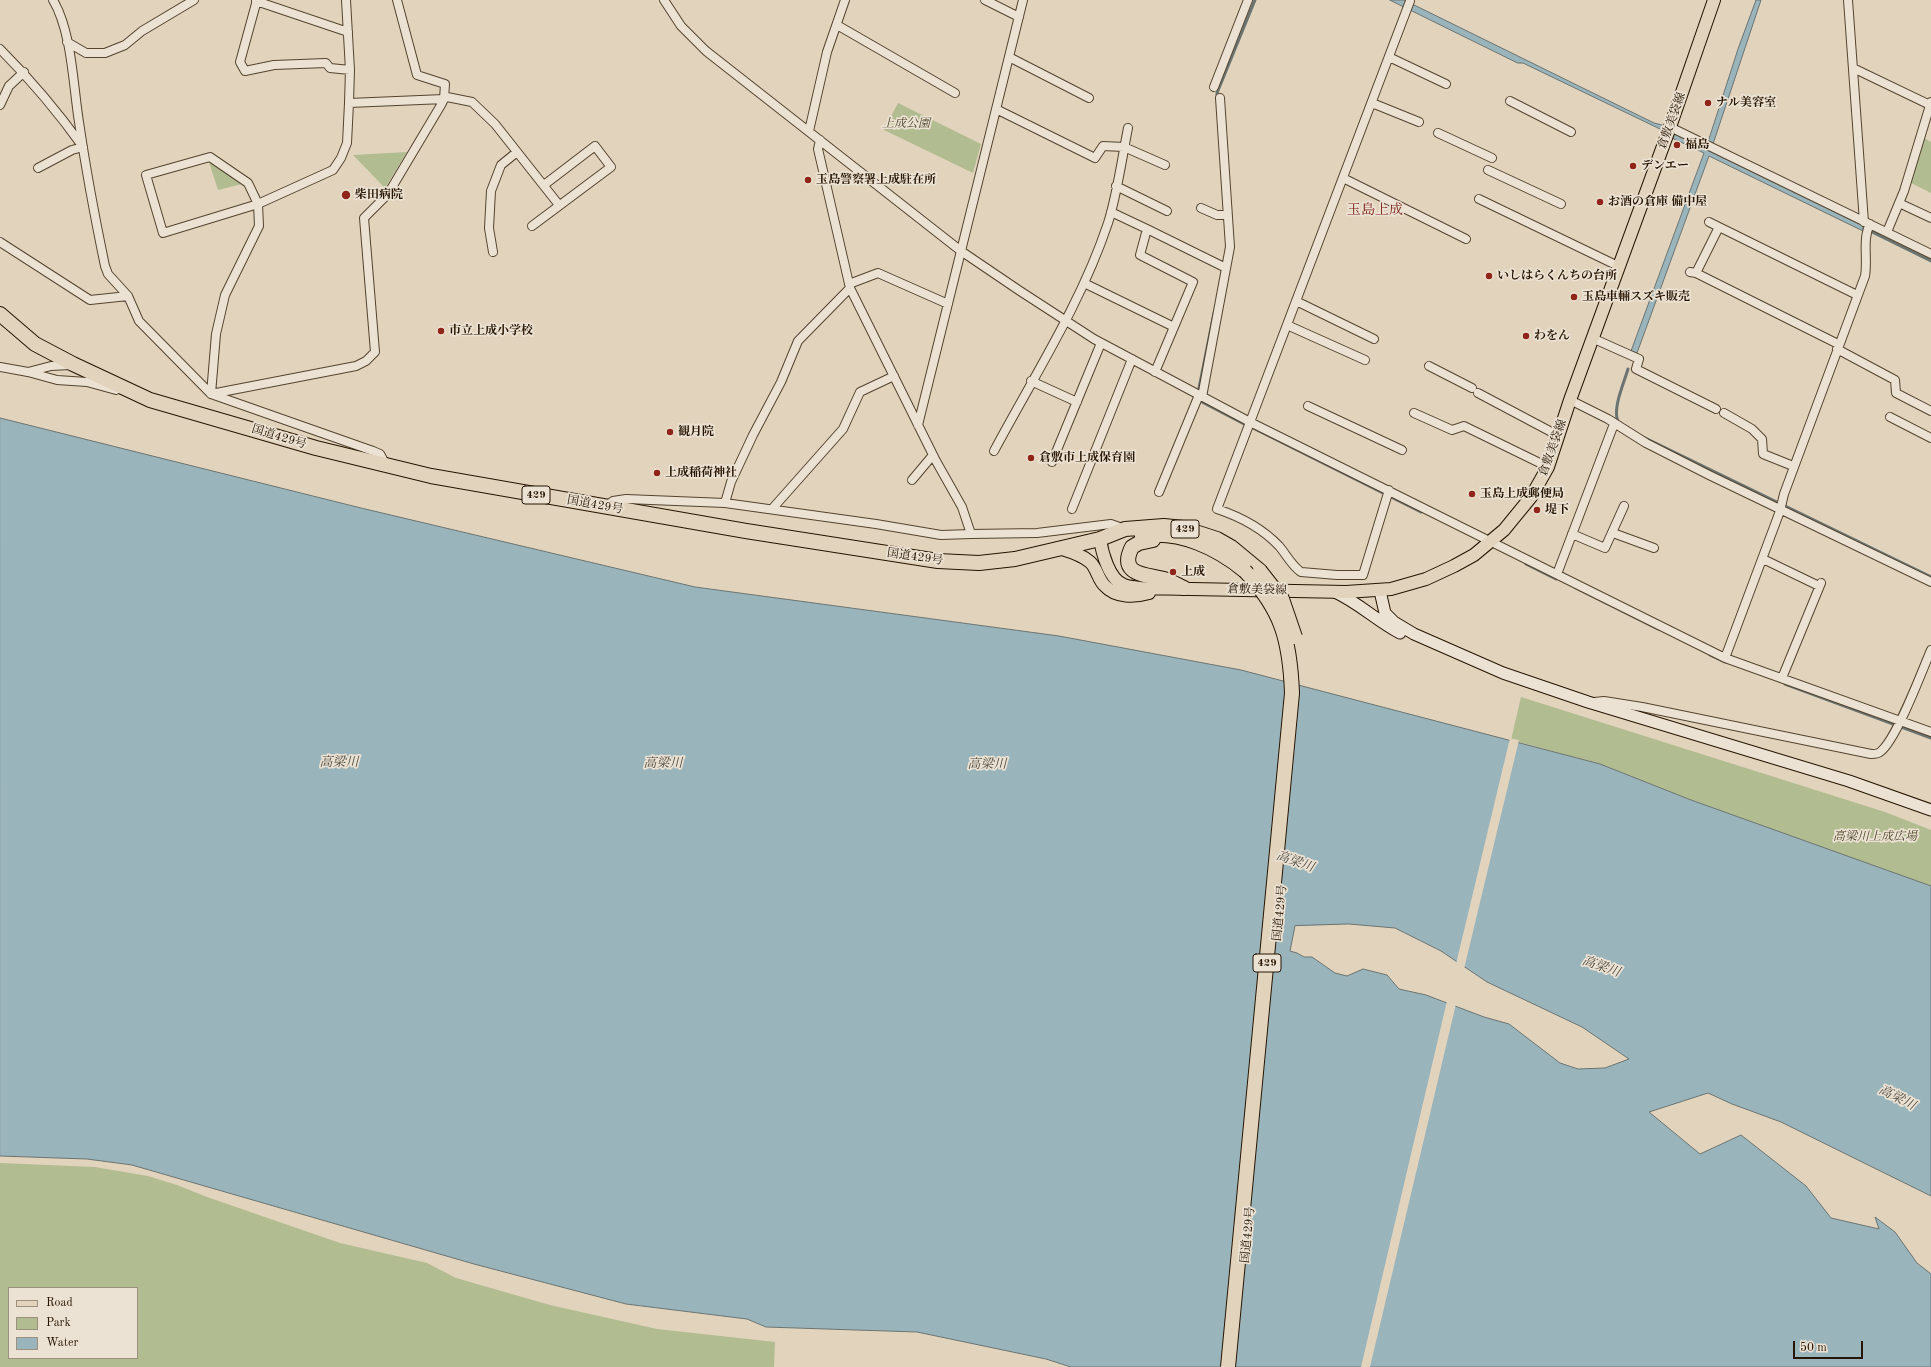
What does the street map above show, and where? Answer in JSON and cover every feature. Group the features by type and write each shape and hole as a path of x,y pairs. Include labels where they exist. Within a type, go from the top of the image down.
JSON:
{"highway":[{"name":"国道429号","path":"0,314 35,344 73,364 150,400 316,448 431,476 746,531 938,561 979,563 1015,559 1100,539 1125,529 1164,526 1199,532 1231,547 1260,571 1282,599 1288,615 1299,654 1301,693 1236,1367"},
{"name":"国道429号","path":"1100,539 1130,538 1150,535 1176,537 1196,542 1218,552 1245,571 1270,602 1285,634 1290,656 1292,693 1228,1367"},
{"path":"1184,588 1167,580 1142,576 1134,572 1130,566 1129,553 1132,547 1149,540 1196,542"}],"main road":[{"name":"倉敷美袋線","path":"1100,539 1103,557 1111,572 1122,585 1140,588 1334,592 1380,591 1406,586 1426,579 1454,566 1491,541 1518,515 1538,487 1548,467 1592,338 1670,126 1714,0"},
{"path":"1062,549 1085,558 1092,564 1105,586 1126,596 1140,595 1164,588"}],"street":[{"path":"53,0 63,21 83,147 105,266 108,274 128,296 139,321 211,394 373,451 380,454 387,466"},
{"path":"67,42 86,53 105,52 125,45 142,31 194,0"},
{"path":"211,394 216,334 225,295 259,226 258,204 248,183 210,157 146,175 163,233 258,204 333,170 341,158 347,144 350,70 346,0"},
{"path":"211,394 356,366 366,361 375,352 364,218 388,194 444,99 445,84 416,75 397,0"},
{"path":"664,0 681,26 706,51 962,251 1067,322 1101,343 1250,422 1726,658 1931,732"},
{"path":"809,131 827,52 845,0"},
{"path":"985,0 1019,16"},
{"path":"918,425 962,251 1022,0"},
{"path":"1214,87 1248,0"},
{"path":"1726,658 1781,508 1793,466 1867,266 1867,226 1848,0"},
{"path":"348,32 257,1 240,62 245,71 274,65 326,63 330,68 350,70"},
{"path":"1389,491 1363,575 1338,575 1301,572 1278,545 1254,525 1234,515 1217,510 1410,1"},
{"path":"837,25 955,93"},
{"path":"0,49 24,72 58,112 83,147"},
{"path":"1009,57 1089,98"},
{"path":"1389,57 1446,84"},
{"path":"1853,68 1930,104 1929,116 1904,191 1887,232"},
{"path":"0,105 9,86 24,72"},
{"path":"349,103 444,99 447,97 472,102 495,124 559,205"},
{"path":"1159,492 1201,396 1224,267 1230,247 1225,215 1220,98"},
{"path":"1510,101 1571,132"},
{"path":"1372,103 1419,122"},
{"path":"996,109 1095,158 1103,146 1124,147 1165,165"},
{"path":"1670,126 1867,226 1887,232 1931,254"},
{"path":"994,451 1031,381 1067,322 1084,283 1111,212 1128,128"},
{"path":"1438,133 1492,158"},
{"path":"820,140 818,149 850,286 933,455 962,507 971,534"},
{"path":"532,226 611,167 595,146 544,185"},
{"path":"38,168 72,150 83,147"},
{"path":"493,252 489,228 491,191 501,165 517,152"},
{"path":"1488,170 1561,204"},
{"path":"1343,178 1466,239"},
{"path":"1116,186 1167,211"},
{"path":"1479,199 1618,266"},
{"path":"1899,203 1931,218"},
{"path":"1201,208 1217,215 1225,215"},
{"path":"1111,212 1224,267"},
{"path":"1709,222 1857,295"},
{"path":"1719,226 1693,272 1838,347 1895,380 1896,393 1931,411"},
{"path":"1147,229 1140,255 1193,282 1155,372"},
{"path":"0,242 90,300 128,296"},
{"path":"725,503 731,482 753,435 781,382 798,341 850,286 878,272 948,304"},
{"path":"1084,283 1174,327"},
{"path":"1296,301 1374,339"},
{"path":"1287,325 1365,360"},
{"path":"1592,338 1639,359 1636,369 1716,409"},
{"path":"1052,462 1101,343"},
{"path":"1072,509 1132,359"},
{"path":"28,372 51,366 73,364"},
{"path":"1429,366 1559,436"},
{"path":"0,367 28,372 57,380 87,382 150,400"},
{"path":"772,509 842,429 860,392 894,376"},
{"path":"1031,381 1077,402"},
{"path":"1570,400 1674,457 1931,582"},
{"path":"1308,406 1402,450"},
{"path":"1414,413 1452,430 1464,426 1548,467"},
{"path":"1724,413 1752,428 1762,439 1763,454 1793,466"},
{"path":"1890,417 1931,438"},
{"path":"1557,574 1614,424"},
{"path":"912,480 933,455"},
{"path":"604,507 613,501 626,499 725,503 876,524 941,535 1037,533 1111,524 1125,529"},
{"path":"1572,534 1605,548 1624,506"},
{"path":"1613,533 1654,548"},
{"path":"1763,559 1820,584 1782,678"},
{"path":"1380,591 1385,613 1394,622 1414,634 1515,678 1588,702 1850,781 1931,810"},
{"path":"1334,592 1361,606 1392,629 1411,638 1440,646"},
{"path":"1588,702 1604,701 1642,707 1871,754 1879,754 1885,748 1901,721 1931,650"}],"green space":[{"name":"上成公園","path":"898,103 981,144 973,173 884,130"},
{"path":"1924,138 1931,142 1931,193 1909,182"},
{"path":"407,152 385,188 353,155"},
{"path":"209,162 227,172 242,184 218,190"},
{"name":"高梁川上成広場","path":"1521,697 1885,812 1931,830 1931,886 1691,800 1600,764 1511,740"},
{"path":"0,1163 95,1167 148,1176 340,1243 427,1263 456,1278 550,1305 657,1329 775,1342 774,1367 0,1367"}],"water":[{"path":"1390,0 1404,0 1654,123 1662,125 1676,133 1708,142 1738,49 1756,0 1761,0 1711,150 1863,225 1863,231 1709,156 1637,353 1631,351 1704,153 1674,139 1660,129 1523,63 1518,63"},
{"name":"高梁川","path":"0,418 361,508 695,587 1059,636 1241,670 1600,764 1691,800 1931,886 1931,1196 1781,1122 1732,1104 1708,1093 1649,1112 1700,1154 1741,1135 1806,1186 1831,1218 1879,1229 1875,1217 1895,1232 1917,1263 1931,1274 1931,1367 1071,1367 1046,1359 917,1332 766,1327 747,1319 626,1304 474,1264 132,1165 87,1159 0,1156","holes":["1349,924 1395,928 1441,951 1487,982 1582,1027 1629,1059 1605,1068 1578,1069 1560,1063 1509,1024 1484,1017 1426,995 1399,989 1387,975 1363,969 1347,976 1335,973 1312,957 1304,957 1290,951 1295,926"]}],"pier":[{"path":"1510,738 1519,740 1464,969 1456,964"},
{"path":"1447,1001 1456,1004 1370,1367 1361,1367"}],"waterway":[{"path":"1217,99 1217,93 1255,0"},
{"path":"1868,230 1931,261"},
{"path":"1199,388 1214,313"},
{"path":"1619,423 1616,411 1617,404 1628,369"},
{"path":"1202,402 1246,425"},
{"path":"1253,428 1421,512"},
{"path":"1641,436 1931,577"},
{"path":"1526,564 1556,579"},
{"path":"1576,588 1658,629"},
{"path":"1710,655 1725,662"},
{"path":"1785,684 1931,738"}],"place":[{"name":"ナル美容室","path":"1708,103"},
{"name":"福島","path":"1677,145"},
{"name":"デンエー","path":"1633,166"},
{"name":"玉島警察署上成駐在所","path":"808,180"},
{"name":"柴田病院","path":"346,195"},
{"name":"お酒の倉庫 備中屋","path":"1600,202"},
{"name":"いしはらくんちの台所","path":"1489,276"},
{"name":"玉島車輛スズキ販売","path":"1574,297"},
{"name":"市立上成小学校","path":"441,331"},
{"name":"わをん","path":"1526,336"},
{"name":"観月院","path":"670,432"},
{"name":"倉敷市上成保育園","path":"1031,458"},
{"name":"上成稲荷神社","path":"657,473"},
{"name":"玉島上成郵便局","path":"1472,494"},
{"name":"堤下","path":"1537,510"},
{"name":"上成","path":"1173,572"}],"district":[{"name":"玉島上成","path":"1375,210"}]}
